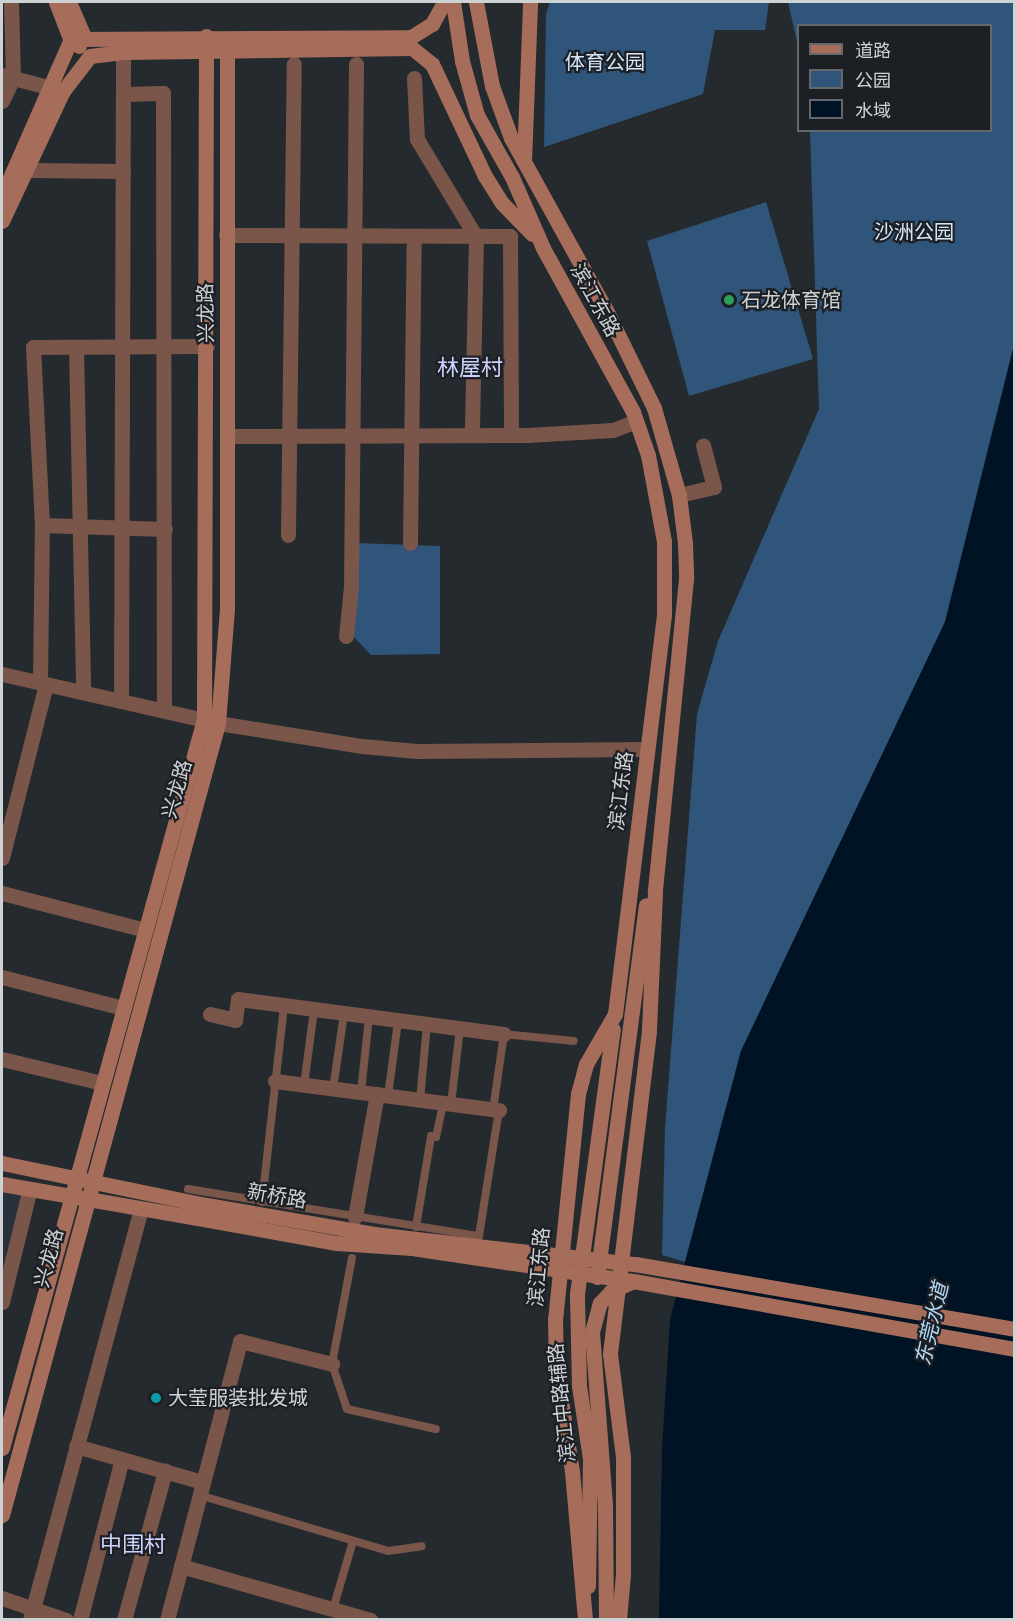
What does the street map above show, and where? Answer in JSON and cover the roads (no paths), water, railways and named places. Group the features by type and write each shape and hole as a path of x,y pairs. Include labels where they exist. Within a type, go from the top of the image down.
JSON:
{"main road":[{"path":"56,2 90,56"},
{"path":"2,221 27,170 78,39 69,2"},
{"path":"433,2 436,19"},
{"path":"78,39 206,36 411,37 423,33 436,19 444,2"},
{"name":"滨江东路","path":"453,2 462,61 477,115 543,249 636,421 657,494 666,577 615,1014 586,1064 578,1094 555,1318 556,1368 570,1453 578,1562 585,1615"},
{"name":"滨江东路","path":"476,2 499,109 524,164 608,314 654,408 679,495 686,579 663,804 648,1031 610,1354 623,1457 623,1574 619,1620"},
{"path":"524,164 530,2"},
{"name":"兴龙路","path":"2,1448 69,1197 145,930 211,721 206,36"},
{"path":"2,196 58,89 90,56 123,52 405,48 422,53 443,80 485,176 512,214 543,249"},
{"name":"兴龙路","path":"2,1515 211,721 227,609 229,436 226,52"},
{"path":"512,214 530,219 540,209 542,195"},
{"path":"597,1277 663,804"},
{"name":"滨江中路辅路","path":"585,1615 598,1505 590,1459 576,1330 580,1267 615,1014"},
{"name":"新桥路","path":"2,1163 92,1179 194,1210 337,1243 412,1248 580,1267"},
{"name":"新桥路","path":"2,1184 141,1210 194,1210"},
{"path":"580,1267 599,1261 1014,1329"},
{"path":"580,1267 597,1277 633,1281 1014,1349"},
{"name":"滨江中路辅路","path":"606,1620 598,1505 592,1332 600,1303 611,1290 633,1281"}],"street":[{"path":"2,101 7,77 11,2"},
{"path":"121,700 123,52"},
{"path":"288,535 290,235 294,64"},
{"path":"346,636 351,587 356,64"},
{"path":"7,77 58,89"},
{"path":"414,78 417,139 476,237 472,435"},
{"path":"123,94 163,93 166,346 164,710"},
{"path":"27,170 123,171"},
{"path":"226,235 510,236 511,435"},
{"path":"410,543 414,236"},
{"path":"2,858 43,683 42,525 33,347 207,346"},
{"path":"76,347 83,692"},
{"path":"229,436 511,435 613,430 636,421"},
{"path":"679,495 714,487 703,445"},
{"path":"42,525 165,529"},
{"path":"2,674 211,721 417,751 647,749"},
{"path":"2,893 145,930"},
{"path":"2,977 123,1008"},
{"path":"210,1014 235,1020 238,999 504,1034"},
{"path":"2,1059 102,1083"},
{"path":"275,1081 496,1110"},
{"path":"355,1217 382,1095"},
{"path":"2,1302 5,1278 28,1196"},
{"path":"32,1614 141,1210"},
{"path":"167,1620 240,1341 332,1364"},
{"path":"76,1446 165,1471 200,1488"},
{"path":"80,1620 122,1459"},
{"path":"124,1620 165,1471"},
{"path":"181,1566 370,1620"},
{"path":"2,1598 32,1614 66,1620"}],"lane":[{"path":"262,1202 284,1006"},
{"path":"304,1085 314,1010"},
{"path":"333,1089 344,1014"},
{"path":"361,1092 369,1017"},
{"path":"382,1095 398,1021"},
{"path":"420,1100 427,1024"},
{"path":"416,1227 431,1136 436,1137 447,1104 460,1029"},
{"path":"188,1189 479,1236 504,1034 574,1041"},
{"path":"352,1258 332,1364 347,1409 436,1429"},
{"path":"200,1488 388,1551 422,1546"},
{"path":"333,1609 353,1541"}],"water":[{"name":"东莞水道","path":"1014,345 1014,1619 659,1620 662,1449 670,1319 741,1051 945,622"}],"place":[{"name":"石龙体育馆","path":"729,300"},
{"name":"大莹服装批发城","path":"156,1398"}],"district":[{"name":"林屋村","path":"470,368"},
{"name":"中围村","path":"133,1545"}],"park label":[{"name":"体育公园","path":"605,62"},
{"name":"沙洲公园","path":"914,232"}]}
